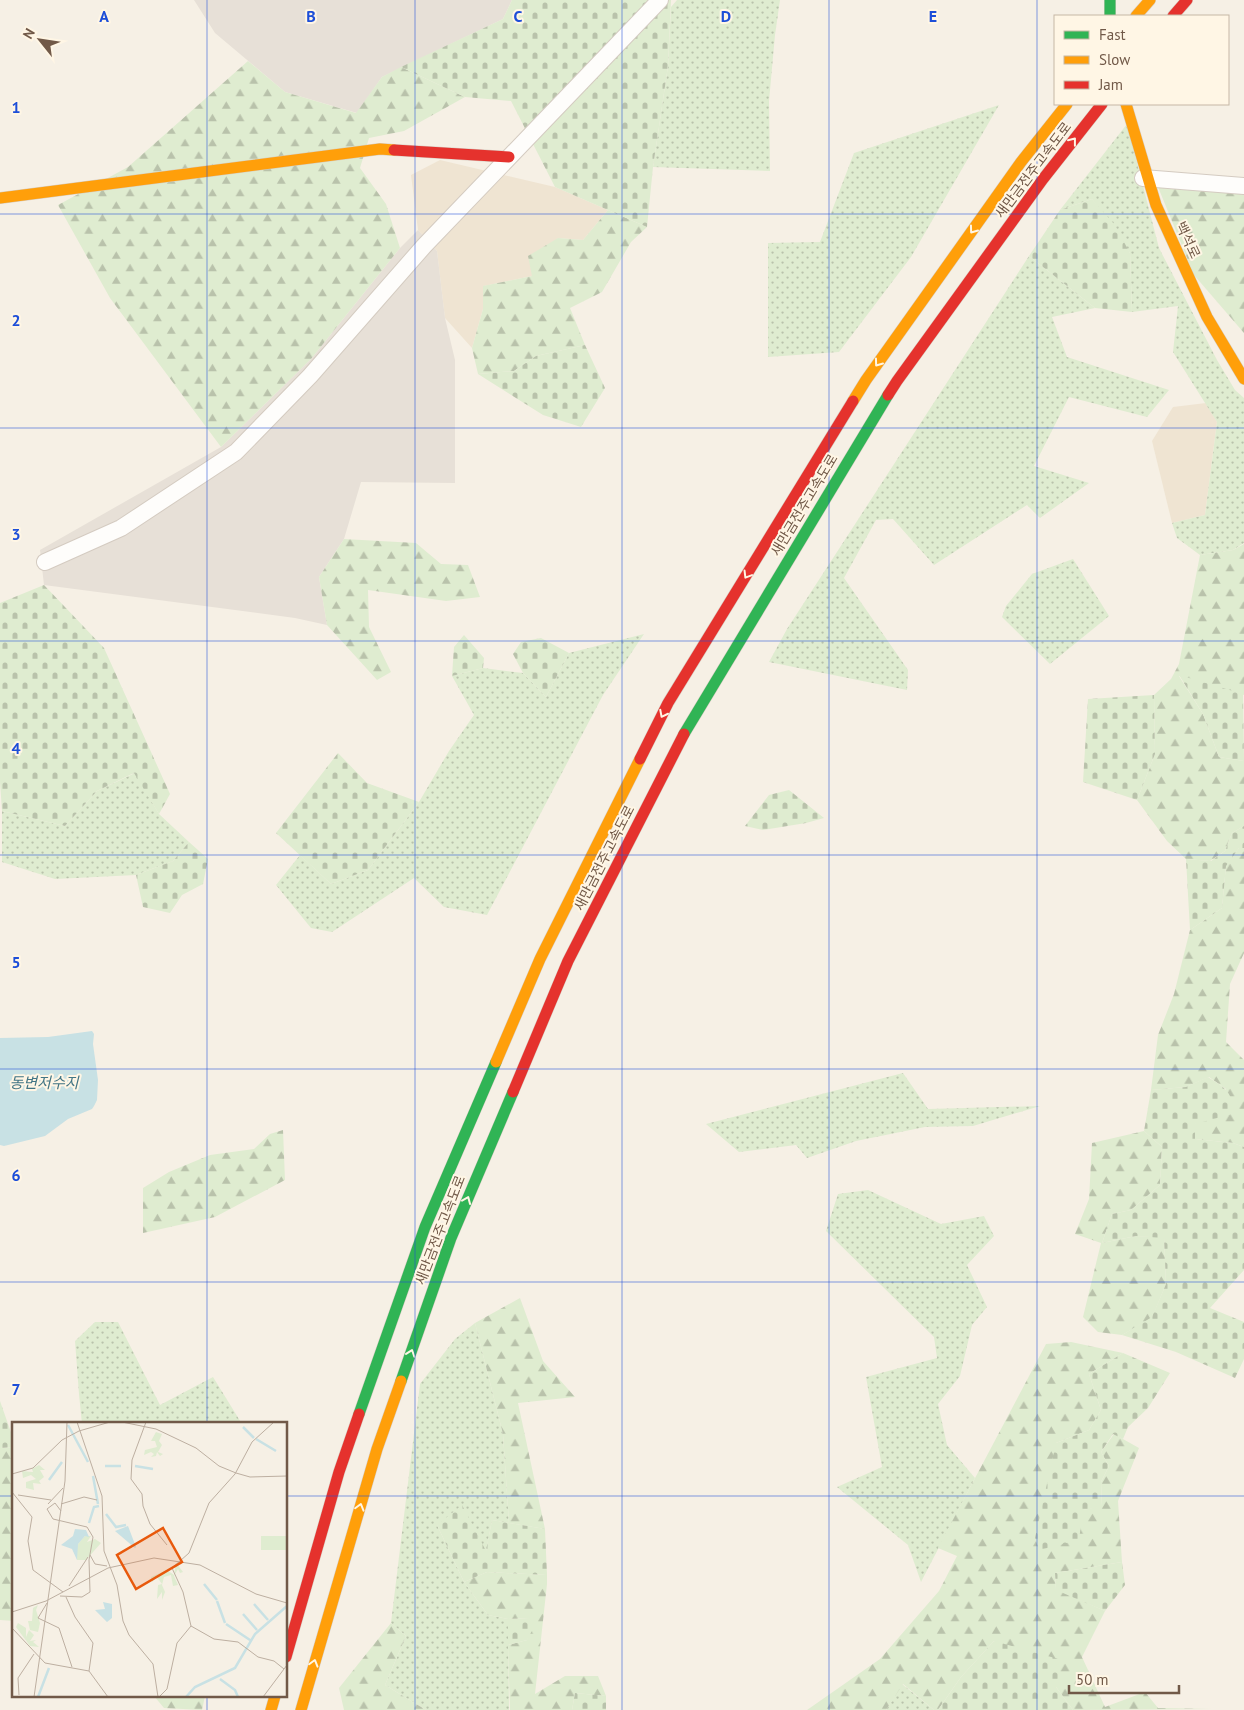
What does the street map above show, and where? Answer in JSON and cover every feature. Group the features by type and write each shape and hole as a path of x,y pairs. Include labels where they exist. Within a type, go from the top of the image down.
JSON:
{"main road":[{"path":"1110,0 1110,15"},
{"path":"1137,15 1150,0"},
{"path":"1174,15 1187,0"},
{"name":"새만금전주고속도로","path":"288,1650 339,1472 425,1227 540,959 674,694 866,380 1021,162 1066,105"},
{"name":"새만금전주고속도로","path":"301,1710 377,1449 451,1238 568,961 687,728 897,381 1044,179 1101,105"},
{"name":"백석로","path":"1126,105 1145,178 1156,205 1207,317 1244,379"},
{"path":"0,198 380,149 509,157"}],"street":[{"path":"45,562 121,528 236,452 310,376 424,246 660,0"},
{"path":"1145,178 1244,186"}],"shaded area":[{"path":"194,0 512,0 503,19 382,77 357,113 285,92 215,33"},
{"path":"440,160 555,187 608,210 583,240 558,238 532,276 484,286 483,309 472,348 445,318 437,251 418,230 411,175"},
{"path":"418,230 437,251 445,318 455,360 455,483 361,482 344,539 319,577 327,625 295,618 44,585 40,550 221,447 311,359 400,248"},
{"path":"1206,403 1217,422 1205,515 1172,523 1152,441 1173,407"}],"green space":[{"path":"512,0 671,0 668,66 653,167 647,227 555,187 511,101 465,97 401,67 503,19"},
{"path":"677,0 780,0 769,101 770,171 653,167 668,66 671,7"},
{"path":"248,61 285,92 356,113 382,77 401,67 465,97 404,131 369,138 360,168 386,204 400,248 311,359 221,447 110,298 58,205 128,167"},
{"path":"999,105 911,257 839,352 768,357 768,243 820,242 854,153"},
{"path":"1127,124 1159,248 1217,360 1235,390 1244,398 1244,543 1233,550 1200,555 1177,538 1172,523 1205,515 1217,422 1173,352 1178,306 1132,312 1130,253 1092,199 1060,210"},
{"path":"1158,187 1244,191 1244,333 1194,275"},
{"path":"1092,199 1114,224 1130,253 1132,312 1095,308 1029,256 1060,210"},
{"path":"608,210 647,227 631,242 602,292 570,308 585,345 536,356 514,371 478,374 472,348 483,309 483,286 532,276 528,256 558,238 583,240"},
{"path":"1029,256 1095,308 1052,317 1067,357 1169,390 1147,417 1069,397 1034,466 1089,483 1040,518 1027,505 934,565 893,519 876,520 844,578 908,670 907,690 769,662 787,629"},
{"path":"585,345 605,388 581,427 543,415 478,374 514,371 536,356"},
{"path":"344,539 416,543 441,564 468,565 480,597 446,601 368,590 369,627 391,672 377,680 327,625 319,577"},
{"path":"1244,544 1244,695 1179,676 1203,714 1219,757 1244,761 1244,826 1232,833 1225,851 1210,861 1186,859 1167,841 1137,800 1155,754 1154,695 1171,679 1179,664 1200,555 1233,550"},
{"path":"1073,559 1109,616 1050,664 1002,617 1006,606 1032,574"},
{"path":"44,585 104,648 170,794 159,814 134,773 97,791 65,826 2,811 0,782 0,603"},
{"path":"644,634 603,695 487,915 444,907 414,878 332,932 311,928 276,885 300,855 331,884 368,870 419,802 449,751 474,715 452,676 483,668 523,673 546,697 569,653"},
{"path":"464,635 484,658 483,668 452,676 454,647"},
{"path":"541,638 569,653 546,697 523,673 513,654 521,642"},
{"path":"1179,675 1243,694 1244,761 1219,757 1203,714"},
{"path":"1154,695 1155,754 1137,800 1083,782 1088,699"},
{"path":"338,753 367,783 419,802 368,870 331,884 276,833"},
{"path":"135,773 159,814 189,842 173,861 136,875 55,879 2,862 2,811 65,826 97,791"},
{"path":"789,790 824,818 763,830 745,826 769,795"},
{"path":"1244,826 1244,848 1239,848 1226,866 1222,908 1190,930 1186,859 1211,861 1225,851 1232,833"},
{"path":"189,842 208,859 203,884 182,895 170,913 143,907 136,875 173,861"},
{"path":"1239,848 1244,848 1244,953 1230,984 1226,1042 1244,1060 1244,1147 1233,1143 1195,1139 1195,1124 1226,1089 1209,1077 1186,1087 1151,1090 1158,1035 1174,994 1190,930 1222,908 1226,865"},
{"path":"903,1073 928,1109 1040,1106 973,1126 925,1127 856,1141 807,1158 796,1145 739,1152 706,1124"},
{"path":"1208,1077 1227,1091 1232,1101 1232,1114 1195,1124 1195,1139 1233,1143 1244,1147 1244,1270 1210,1308 1244,1322 1244,1359 1235,1378 1176,1352 1122,1335 1152,1317 1166,1284 1164,1238 1136,1236 1102,1243 1112,1214 1131,1210 1160,1185 1162,1147 1144,1131 1151,1090 1186,1087"},
{"path":"283,1130 285,1180 215,1217 143,1233 143,1188 169,1172 210,1155 254,1149 270,1134"},
{"path":"1144,1131 1162,1147 1160,1185 1131,1210 1112,1214 1102,1243 1136,1236 1164,1237 1166,1284 1152,1318 1122,1335 1098,1332 1083,1317 1101,1243 1075,1234 1089,1199 1092,1143"},
{"path":"868,1190 941,1224 984,1216 994,1236 967,1265 987,1307 972,1325 960,1376 938,1404 947,1445 975,1478 921,1582 908,1545 837,1487 882,1467 866,1377 937,1358 934,1337 826,1231 838,1194"},
{"path":"520,1298 543,1361 575,1397 518,1403 545,1529 509,1523 503,1434 475,1323"},
{"path":"95,1322 118,1322 160,1405 213,1377 241,1422 82,1422 75,1341"},
{"path":"475,1323 503,1434 509,1523 492,1520 486,1552 437,1525 464,1582 488,1615 508,1619 509,1710 426,1710 385,1685 406,1636 391,1623 420,1384 455,1339"},
{"path":"1071,1342 1123,1353 1089,1374 1101,1410 1089,1430 1056,1443 1083,1510 1102,1506 1101,1482 1109,1466 1101,1452 1114,1434 1139,1448 1118,1501 1122,1562 1055,1573 1056,1589 1105,1611 1082,1657 1105,1707 1145,1692 1158,1708 1212,1709 1073,1710 1056,1687 994,1641 961,1677 938,1710 934,1710 903,1684 886,1710 807,1710 880,1659 939,1591 957,1556 938,1548 1046,1344"},
{"path":"1123,1353 1170,1373 1148,1408 1128,1427 1123,1439 1113,1434 1101,1452 1109,1466 1101,1482 1102,1507 1083,1510 1079,1540 1039,1550 1035,1538 1056,1443 1089,1430 1101,1410 1089,1374"},
{"path":"0,1401 12,1435 12,1447 0,1448"},
{"path":"12,1447 12,1621 0,1620 0,1448"},
{"path":"462,1505 486,1551 492,1520 545,1529 547,1575 487,1572 464,1582 437,1525"},
{"path":"1122,1562 1125,1585 1105,1611 1056,1590 1055,1573"},
{"path":"487,1572 547,1575 535,1694 565,1676 598,1676 606,1696 575,1693 572,1710 510,1710 508,1645 527,1640 529,1618 508,1619 488,1615 464,1582"},
{"path":"529,1618 534,1627 527,1640 508,1645 508,1619"},
{"path":"391,1623 406,1636 385,1685 426,1710 344,1710 339,1688"},
{"path":"994,1641 1062,1660 1056,1687 1073,1710 938,1710 961,1677"},
{"path":"902,1684 934,1710 886,1710"},
{"path":"575,1693 606,1696 606,1710 572,1710"},
{"path":"156,1698 205,1698 202,1710 164,1708"}],"water":[{"name":"동변저수지","path":"92,1031 94,1034 93,1044 98,1080 97,1100 92,1109 68,1119 45,1136 4,1146 0,1145 0,1038 48,1037"}],"traffic: fast":[{"path":"1110,0 1110,15"},
{"path":"684,734 888,395"},
{"path":"359,1414 425,1227 496,1062"},
{"path":"401,1381 451,1238 513,1092"}],"traffic: slow":[{"path":"1137,15 1150,0"},
{"path":"853,401 1021,162 1066,105"},
{"path":"1126,105 1156,205 1207,317 1244,379"},
{"path":"0,198 380,149 394,150"},
{"path":"496,1062 540,959 640,759"},
{"path":"301,1710 377,1449 401,1381"},
{"path":"271,1710 274,1698"}],"traffic: jam":[{"path":"1174,15 1187,0"},
{"path":"888,395 1043,179 1101,105"},
{"path":"394,150 509,157"},
{"path":"640,759 668,703 853,401"},
{"path":"513,1092 568,961 684,734"},
{"path":"288,1650 339,1472 359,1414"}]}
